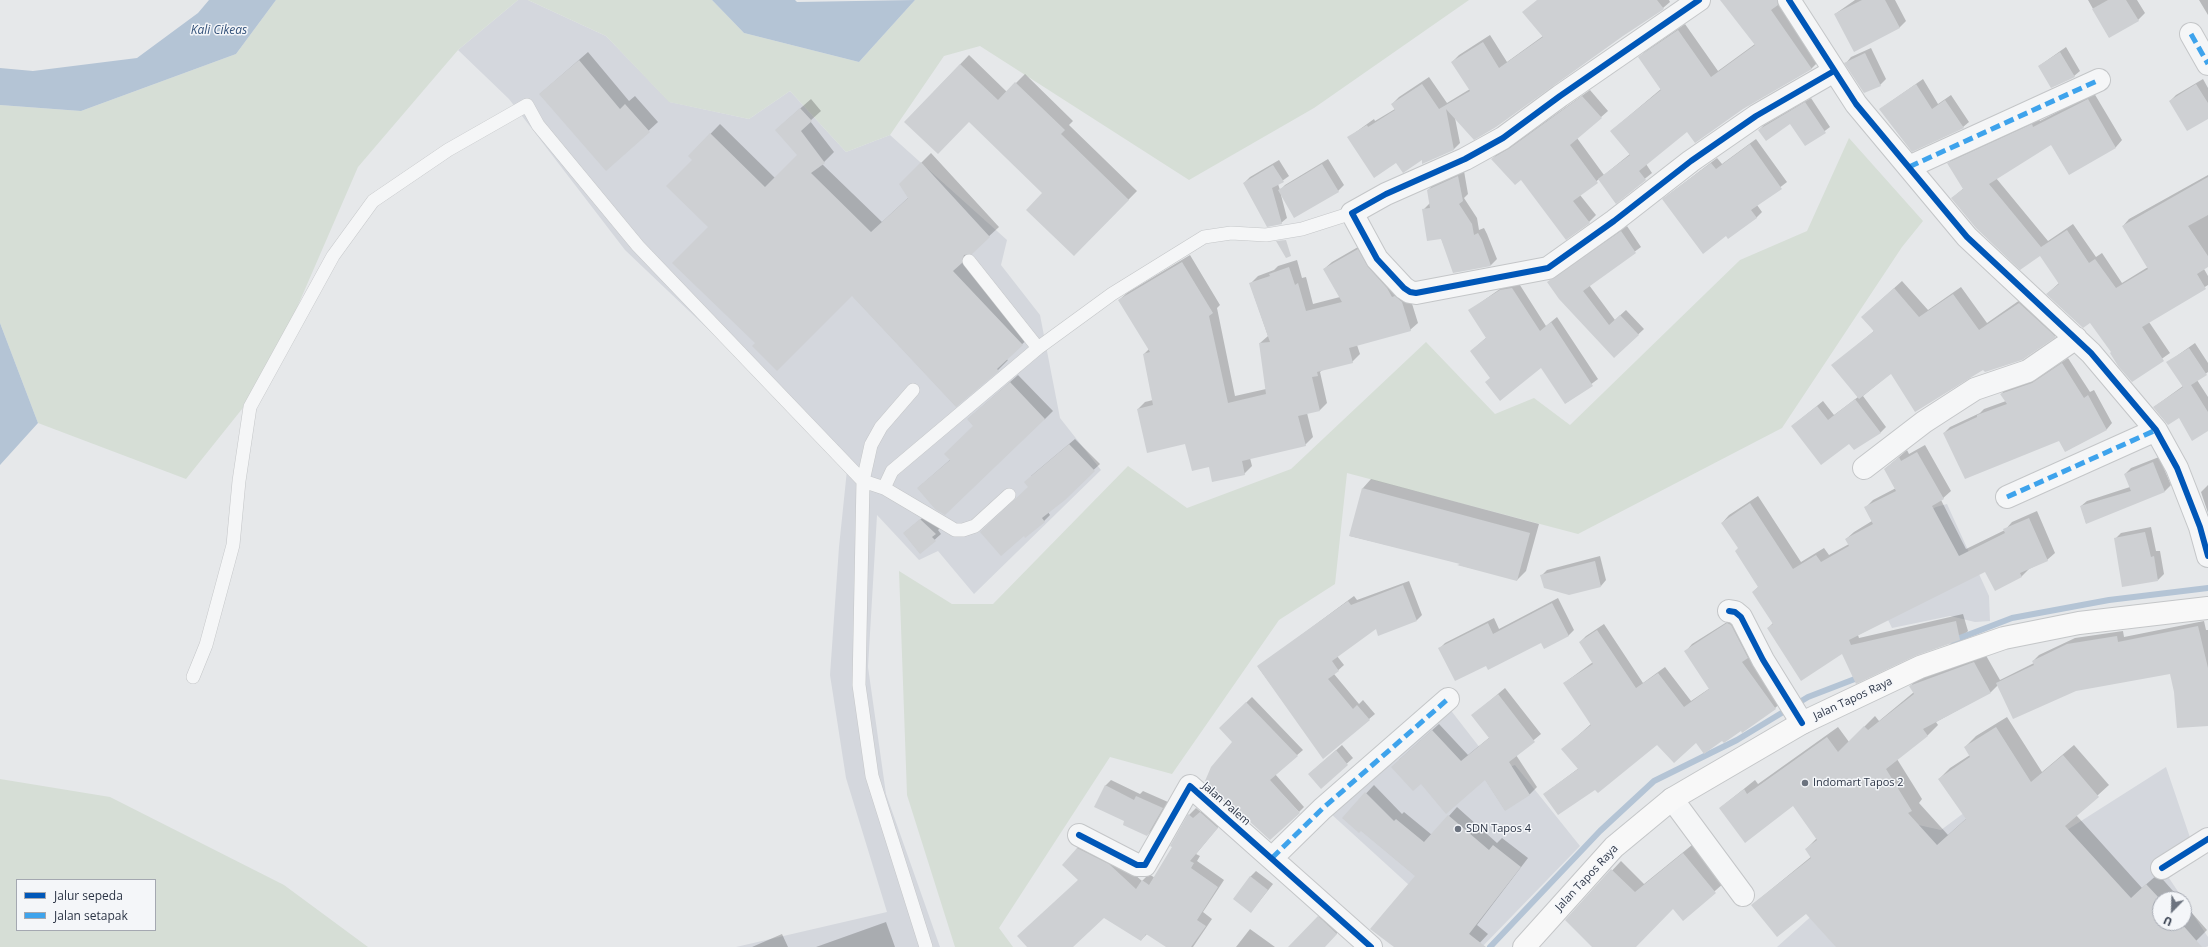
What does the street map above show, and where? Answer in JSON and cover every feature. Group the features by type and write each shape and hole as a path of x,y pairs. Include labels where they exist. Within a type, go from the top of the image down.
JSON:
{"main road":[{"name":"Jalan Tapos Raya","path":"1524,947 1614,847 1672,799 1794,712 2004,638 2079,623 2208,608"}],"street":[{"path":"1699,0 1560,96 1503,138 1458,162 1386,194 1352,213 1377,259 1410,292 1422,292 1548,268 1614,221 1691,161 1737,129 1834,71"},
{"path":"1789,0 1856,104 1967,237 2076,338 2156,430 2177,468 2200,527 2208,556"},
{"path":"2192,34 2208,64"},
{"path":"1909,167 2098,80"},
{"path":"1864,468 1924,422 1975,389 2028,371 2076,338"},
{"path":"2007,497 2156,430"},
{"path":"1729,611 1735,612 1741,617 1794,712"},
{"path":"1272,858 1322,809 1448,699"},
{"name":"Jalan Palem","path":"1079,835 1137,866 1145,865 1190,786 1371,947"},
{"path":"1672,799 1743,895"},
{"path":"2162,868 2208,840"}],"lane":[{"path":"193,677 206,645 233,545 239,481 250,406 332,256 373,201 448,150 527,105 538,125 638,246 863,481 884,488 955,530 963,530 975,526 1009,495"},
{"path":"884,488 892,471 1038,348 1112,294 1204,237 1232,232 1266,235 1302,229 1352,213"},
{"path":"969,261 1038,348"},
{"path":"913,390 878,433 871,445 863,481 859,685 872,776 926,947"}],"shaded area":[{"path":"276,0 518,0 458,50 358,167 266,379 186,479 38,423 0,323 0,105 81,111 236,54"},
{"path":"518,0 528,0 606,36 670,102 749,119 790,91 846,152 890,135 1007,240 1001,265 1040,315 1060,418 1101,470 974,594 938,551 919,560 877,515 868,667 886,794 940,947 736,947 887,912 846,778 830,675 839,547 847,470 751,370 625,250 509,99 458,50"},
{"path":"528,0 712,0 744,33 859,62 915,0 1469,0 1314,108 1189,180 980,46 944,56 890,135 846,152 790,91 749,119 669,102 606,36"},
{"path":"1849,138 1923,221 1902,247 1782,428 1578,534 1347,473 1335,584 1279,620 1172,774 1110,757 999,928 1013,947 955,947 907,795 899,571 952,604 993,604 1128,466 1187,508 1291,469 1426,342 1495,414 1534,398 1570,425 1740,260 1807,231"},
{"path":"1947,504 1989,596 1990,621 1975,622 1950,616 1892,628 1866,575 1875,537 1936,507"},
{"name":"SDN Tapos 4","path":"1449,708 1498,771 1515,765 1580,846 1482,947 1480,943 1453,920 1443,916 1330,813"},
{"path":"2166,767 2197,858 2169,878 2178,891 2152,891 2152,931 2192,931 2192,913 2208,937 2208,946 1777,947 1914,824 1941,830 2000,786 2059,835"},
{"path":"0,779 110,797 284,885 368,947 0,947"}],"water":[{"name":"Kali Cikeas","path":"209,0 276,0 236,54 81,111 0,105 0,68 33,71 137,58 198,13"},
{"path":"712,0 795,0 797,2 915,0 859,62 744,33"},
{"path":"0,323 38,423 0,465"}],"building":[{"path":"1537,0 1657,0 1664,9 1623,36 1496,127 1474,140 1446,109 1454,150 1422,164 1422,160 1403,173 1396,163 1374,178 1347,137 1367,125 1368,127 1395,110 1391,104 1422,84 1439,109 1470,91 1451,62 1483,42 1499,68 1543,37 1522,12"},
{"path":"1720,0 1777,0 1778,5 1771,10 1812,69 1743,109 1695,143 1687,132 1639,171 1646,180 1616,204 1598,179 1630,155 1610,131 1661,90 1638,57 1678,30 1711,77 1755,45"},
{"path":"1862,0 1885,0 1900,28 1854,52 1834,14"},
{"path":"2108,0 2126,0 2139,21 2109,38 2092,9"},
{"path":"2060,52 2075,77 2051,88 2038,66"},
{"path":"1865,53 1881,86 1864,93 1844,63"},
{"path":"579,60 620,109 625,104 650,132 606,171 539,94"},
{"path":"960,64 998,100 1015,82 1065,130 1061,134 1129,200 1074,256 1026,210 1042,193 969,122 938,154 904,122"},
{"path":"1916,84 1932,109 1945,100 1964,128 1912,152 1879,109"},
{"path":"2196,84 2208,103 2208,119 2187,131 2169,101"},
{"path":"1582,96 1602,118 1570,145 1598,183 1573,201 1590,223 1566,240 1521,180 1515,185 1491,159 1510,148"},
{"path":"2088,99 2116,148 2069,175 2051,145 1989,184 2041,247 2067,230 2089,263 2095,259 2116,288 2148,269 2122,226 2208,177 2208,215 2188,226 2208,256 2208,267 2197,274 2206,289 2142,327 2164,361 2132,382 2118,366 2110,353 2111,352 2090,323 2083,328 2046,294 2059,284 2040,256 2020,270 1976,228 1951,198 1963,189 1947,163 2032,124 2033,127"},
{"path":"1805,102 1826,133 1805,146 1790,124 1766,141 1758,130"},
{"path":"800,108 812,121 801,131 825,163 811,173 871,232 908,198 899,184 921,162 990,237 972,254 964,255 962,263 953,271 1023,345 997,369 999,371 956,407 852,296 777,371 752,346 755,343 672,263 708,227 666,186 692,160 688,156 710,133 765,187 797,155 775,130"},
{"path":"1750,144 1782,189 1751,210 1757,218 1728,239 1726,236 1703,254 1662,199 1711,163 1716,169"},
{"path":"1322,164 1339,192 1294,218 1278,190"},
{"path":"1273,165 1284,182 1272,188 1282,224 1267,227 1243,183"},
{"path":"1458,176 1463,201 1459,204 1472,224 1474,235 1478,233 1482,240 1491,266 1453,273 1441,239 1427,241 1422,209 1430,208 1427,190"},
{"path":"1621,231 1636,253 1583,291 1609,325 1620,315 1639,335 1614,358 1559,299 1547,282"},
{"path":"1286,240 1291,256 1286,258 1276,241"},
{"path":"1358,249 1368,267 1387,288 1392,297 1395,296 1402,302 1411,331 1349,348 1353,363 1317,372 1318,376 1312,377 1320,411 1298,416 1306,446 1242,461 1245,475 1212,482 1209,467 1192,471 1185,444 1147,453 1137,409 1153,405 1143,354 1150,352 1118,300 1182,262 1213,313 1209,316 1228,403 1266,394 1259,343 1270,342 1249,283 1270,276 1269,274 1289,267 1295,285 1298,283 1306,311 1342,302 1323,269"},
{"path":"1512,288 1540,331 1551,322 1593,386 1565,404 1541,368 1500,401 1485,382 1490,378 1470,351 1486,338 1468,310 1500,290"},
{"path":"1894,288 1919,317 1953,294 1979,330 2019,303 2056,337 2022,360 1985,372 1983,370 1915,412 1891,374 1859,399 1831,365 1874,331 1861,317"},
{"path":"2189,348 2207,375 2191,385 2208,412 2208,431 2192,441 2179,418 2168,425 2153,407 2183,387 2166,362"},
{"path":"2062,363 2084,398 2088,395 2107,430 2065,452 2059,441 1965,479 1943,433 1977,417 1977,415 2007,404 2000,394 2032,383"},
{"path":"1010,382 1045,419 945,515 935,509 917,488 950,460 944,454 973,426 967,419"},
{"path":"1855,399 1881,433 1854,450 1849,444 1821,465 1791,426 1817,406 1828,420"},
{"path":"1069,444 1095,471 1065,500 1042,518 1045,522 1025,538 1024,536 1001,556 980,532 1028,487 1024,482"},
{"path":"1917,452 1944,499 1932,506 1959,556 2005,533 2003,529 2029,518 2048,561 2020,573 2022,577 1995,591 1985,572 1849,640 1851,645 1956,621 1960,640 1915,656 1856,684 1842,654 1801,681 1767,628 1773,624 1752,592 1758,587 1735,551 1738,548 1721,523 1750,503 1793,569 1816,555 1821,562 1849,546 1845,539 1873,524 1864,507 1896,491 1884,469 1899,457 1901,461"},
{"path":"2153,462 2165,492 2086,524 2080,506 2131,491 2124,474"},
{"path":"1362,488 1530,533 1517,581 1457,565 1460,564 1349,536"},
{"path":"920,519 936,534 932,537 936,541 920,554 903,533"},
{"path":"2145,532 2151,557 2154,556 2158,581 2122,587 2114,538"},
{"path":"1595,561 1601,587 1569,595 1544,588 1540,575"},
{"path":"1403,585 1417,621 1378,636 1376,629 1332,661 1339,671 1328,679 1353,709 1357,705 1370,720 1323,759 1257,666 1348,601 1351,605"},
{"path":"1552,603 1569,636 1544,649 1541,643 1488,670 1486,666 1455,681 1438,648 1488,623 1493,634"},
{"path":"1727,623 1731,625 1748,658 1742,662 1776,709 1742,733 1741,731 1724,743 1722,741 1704,754 1696,743 1674,763 1657,745 1598,793 1595,790 1558,815 1543,794 1578,769 1561,749 1591,725 1563,683 1593,664 1579,642 1597,630 1636,688 1658,673 1684,707 1709,689 1684,651"},
{"path":"2198,626 2208,668 2208,726 2177,728 2174,692 2170,674 2076,691 2013,719 1996,683 2034,665 2032,661 2067,644 2117,636 2118,642"},
{"path":"1974,662 1991,693 1923,729 1928,736 1886,769 1912,811 1908,813 1937,845 1966,819 1938,779 1970,757 1964,747 1996,727 2031,782 2063,755 2099,797 2065,826 2131,898 2146,884 2153,891 2152,931 2188,931 2202,947 1836,947 1806,914 1777,937 1751,905 1811,858 1805,849 1817,840 1793,806 1745,843 1719,808 1744,789 1747,794 1827,737 1838,752 1864,726 1868,730 1914,694 1909,686"},
{"path":"1498,694 1535,742 1509,762 1530,795 1505,811 1485,780 1446,814 1421,784 1413,791 1391,767 1432,730 1461,761 1489,738 1471,715"},
{"path":"1246,702 1298,756 1270,780 1300,813 1270,840 1205,781 1211,767 1232,742 1219,728"},
{"path":"1336,750 1348,765 1321,789 1308,774"},
{"path":"1105,785 1134,800 1136,796 1163,808 1147,836 1123,825 1124,821 1094,807"},
{"path":"1365,792 1394,821 1396,819 1424,842 1448,815 1489,850 1493,845 1521,867 1469,934 1486,947 1394,947 1370,929 1415,876 1361,831 1359,833 1342,818"},
{"path":"1200,812 1218,828 1190,861 1194,863 1191,868 1218,887 1197,920 1206,926 1191,947 1166,947 1146,934 1141,941 1104,918 1073,947 1027,947 1017,936 1078,880 1062,865 1077,848 1109,864 1136,889 1142,880 1149,885 1172,847 1170,846 1188,814 1193,818"},
{"path":"1683,853 1716,893 1683,921 1673,909 1636,947 1592,947 1565,920 1611,869 1635,892"},
{"path":"1250,876 1268,890 1251,913 1233,899"},
{"path":"1318,916 1337,934 1325,947 1288,947"}],"waterway":[{"path":"1952,641 2012,618 2109,600 2208,588"},
{"path":"1490,947 1600,831 1654,781 1737,740 1808,697 1860,677"}],"marked path":[{"path":"2191,34 2208,64"},
{"path":"1909,167 2099,80"},
{"path":"2007,497 2156,430"},
{"path":"1272,858 1322,809 1448,699"}],"cycle path":[{"path":"1699,0 1560,96 1503,138 1465,159 1386,194 1352,213 1377,259 1404,288 1410,292 1416,293 1548,268 1614,221 1691,161 1756,116 1834,71"},
{"path":"1789,0 1856,104 1967,237 2091,353 2156,430 2177,468 2200,527 2208,556"},
{"path":"1729,611 1735,612 1741,617 1763,660 1802,723"},
{"path":"1079,835 1137,865 1145,865 1190,786 1371,947"},
{"path":"2162,868 2208,839"}],"place":[{"name":"Indomart Tapos 2","path":"1805,783"},
{"name":"SDN Tapos 4","path":"1458,829"}]}
